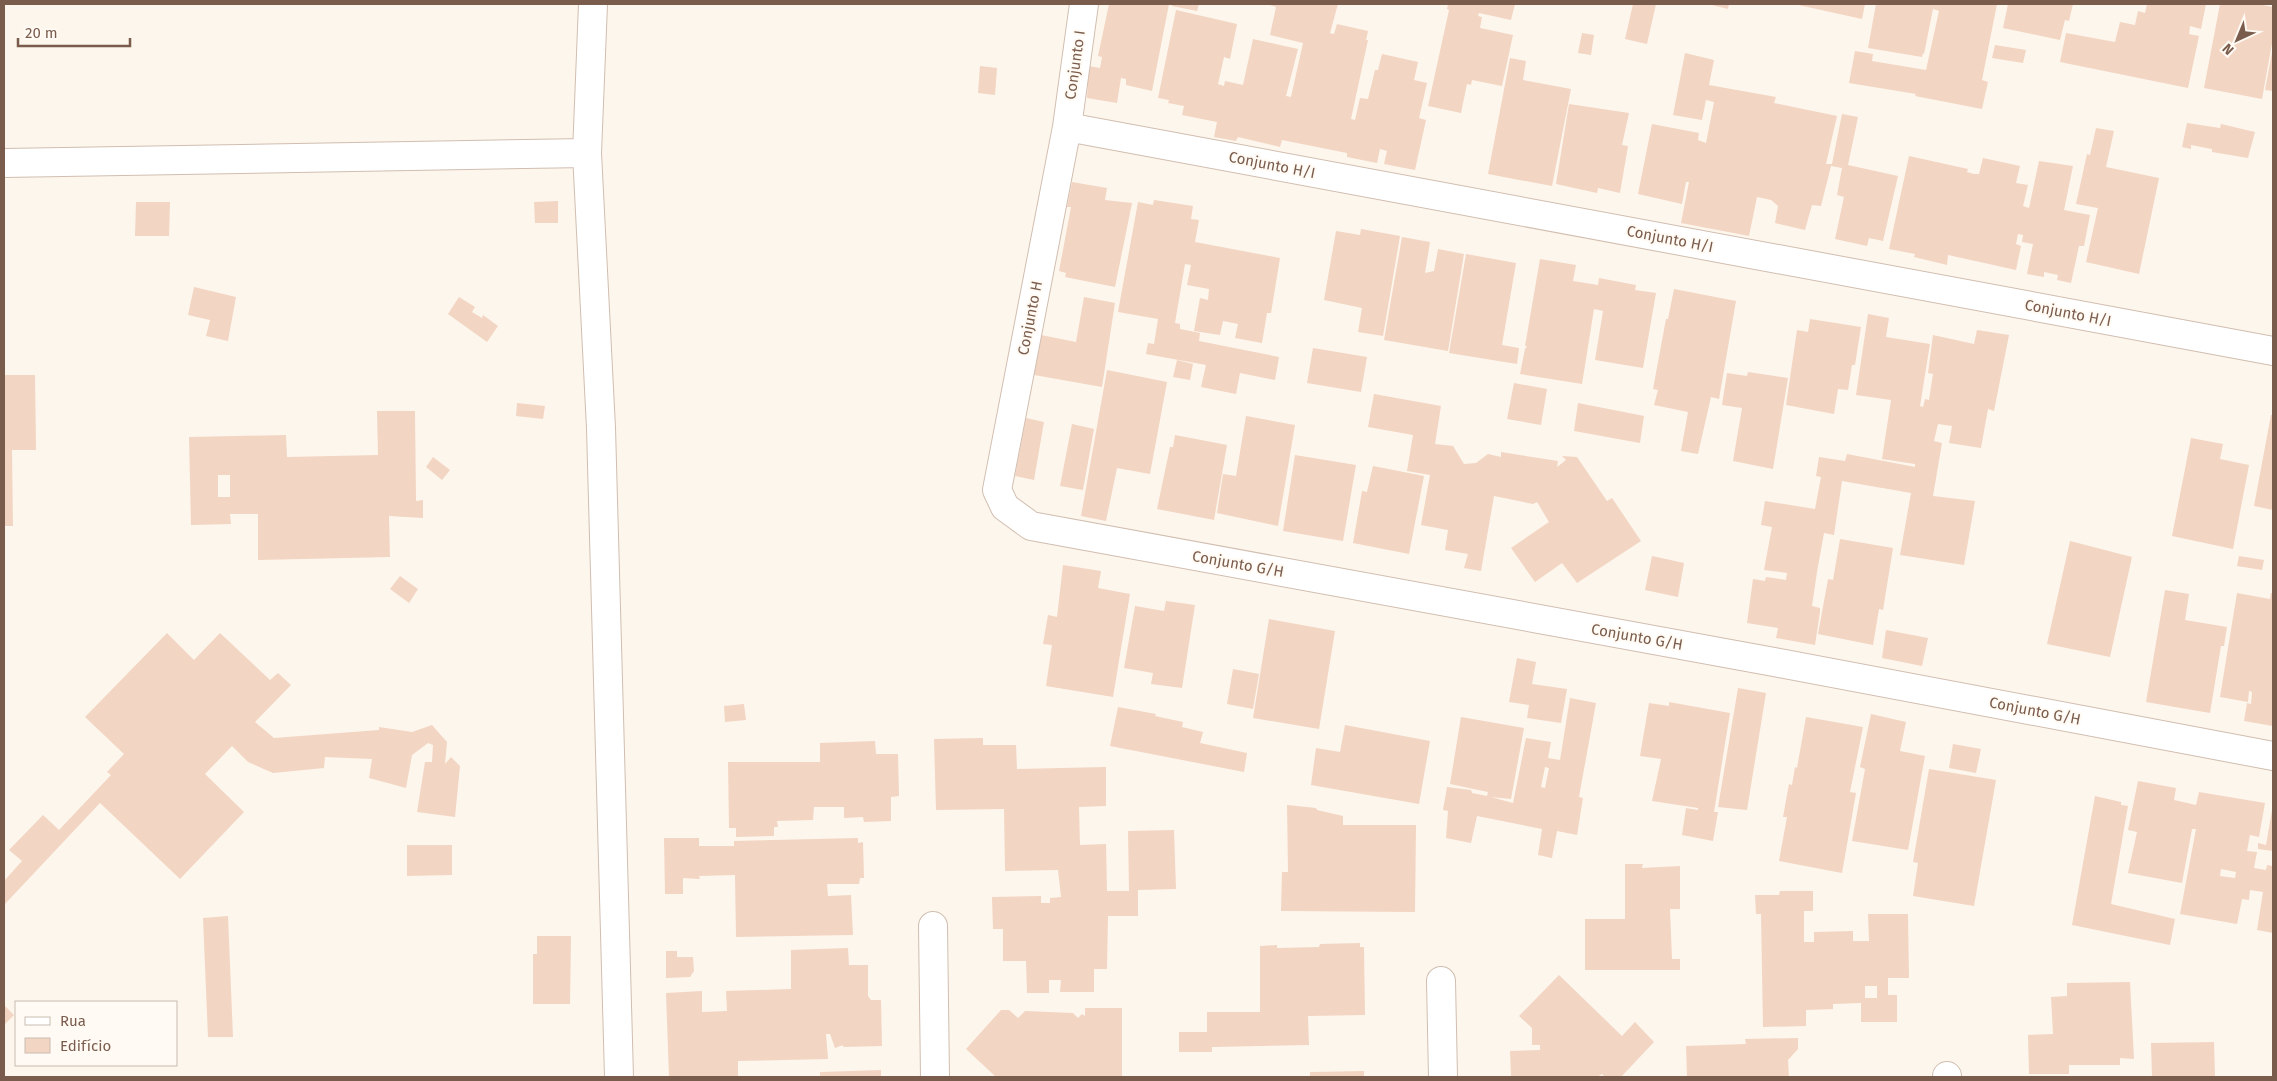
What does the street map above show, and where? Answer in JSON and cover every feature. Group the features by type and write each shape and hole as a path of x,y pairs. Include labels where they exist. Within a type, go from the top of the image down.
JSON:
{"street":[{"path":"593,4 587,154 601,428 619,1077"},
{"name":"Conjunto I","path":"1067,127 1084,4"},
{"name":"Conjunto H/I","path":"1067,127 2273,351"},
{"name":"Conjunto H","path":"1006,507 997,490 1067,127"},
{"path":"4,164 587,154"},
{"name":"Conjunto G/H","path":"1006,507 1031,526 1764,660 2273,756"},
{"path":"933,926 935,1077"},
{"path":"1441,981 1443,1077"}],"building":[{"path":"1109,4 1169,4 1152,91 1126,85 1126,79 1121,78 1117,103 1087,98 1089,66 1100,68 1102,57 1098,56"},
{"path":"1172,4 1199,4 1197,11 1172,6"},
{"path":"1267,4 1338,4 1330,33 1334,34 1337,24 1368,31 1366,40 1368,40 1351,119 1355,120 1360,98 1368,99 1375,70 1378,70 1382,54 1418,62 1414,80 1427,83 1419,118 1426,120 1415,170 1384,164 1387,151 1380,149 1377,163 1347,157 1347,153 1282,140 1280,147 1238,137 1236,141 1214,137 1217,122 1182,115 1184,106 1168,103 1169,100 1158,98 1176,10 1237,24 1230,59 1224,57 1218,84 1224,86 1225,81 1243,85 1253,39 1298,49 1286,96 1291,97 1303,43 1270,35 1276,7"},
{"path":"1448,4 1515,4 1511,20 1479,13 1478,16 1482,17 1480,28 1513,35 1502,86 1472,80 1471,85 1467,84 1461,113 1428,106 1449,10 1447,9"},
{"path":"1633,4 1656,4 1647,44 1625,39"},
{"path":"1708,4 1729,4 1728,9"},
{"path":"1794,4 1865,4 1862,19"},
{"path":"1876,4 1997,4 1982,80 1988,82 1982,109 1915,96 1916,94 1849,83 1855,51 1873,54 1872,61 1926,70 1939,11 1933,9 1922,57 1868,48"},
{"path":"2008,4 2073,4 2069,21 2065,20 2060,40 2003,28"},
{"path":"2147,4 2206,4 2201,29 2190,26 2189,34 2199,36 2188,88 2060,62 2066,33 2115,42 2120,22 2135,25 2138,11 2145,13"},
{"path":"2220,4 2258,4 2273,7 2273,38 2262,99 2204,88"},
{"path":"1582,33 1594,35 1591,55 1578,53"},
{"path":"1995,45 2026,50 2023,63 1992,58"},
{"path":"2273,52 2273,91 2265,90"},
{"path":"1685,53 1714,60 1709,85 1776,97 1774,103 1837,116 1826,164 1832,164 1842,114 1858,117 1848,165 1898,176 1883,241 1869,238 1867,246 1835,239 1844,197 1837,195 1842,168 1831,166 1821,206 1812,205 1805,230 1775,223 1778,206 1771,200 1757,197 1749,236 1681,223 1689,182 1686,182 1682,204 1638,194 1652,124 1699,133 1698,140 1706,143 1714,102 1706,100 1702,120 1673,115"},
{"path":"1510,58 1526,61 1523,80 1571,89 1552,186 1488,174"},
{"path":"980,66 997,68 995,95 978,93"},
{"path":"1569,104 1629,113 1622,145 1628,146 1620,193 1598,188 1597,193 1556,184"},
{"path":"2187,123 2220,128 2221,124 2255,132 2248,158 2212,152 2212,149 2191,145 2191,149 2182,147"},
{"path":"2096,128 2114,131 2106,167 2159,178 2139,274 2086,262 2098,208 2076,204 2087,154 2090,155"},
{"path":"1909,156 1968,169 1967,172 1974,174 1979,174 1983,158 2020,166 2016,183 2028,185 2023,206 2029,208 2039,161 2073,166 2064,210 2090,215 2084,246 2079,246 2071,283 2057,280 2058,275 2044,272 2044,277 2027,274 2033,244 2022,242 2023,235 2018,234 2016,244 2021,246 2016,270 1948,255 1947,265 1914,257 1915,254 1889,249"},
{"path":"1072,182 1107,188 1105,200 1132,203 1115,287 1065,277 1066,273 1059,271 1071,207 1067,207"},
{"path":"1154,200 1193,206 1191,219 1199,220 1195,242 1280,258 1271,313 1267,313 1262,343 1235,338 1238,324 1223,321 1220,335 1194,331 1200,298 1208,300 1209,289 1187,285 1191,265 1185,264 1175,323 1180,324 1180,329 1200,333 1199,341 1279,357 1275,380 1240,373 1236,394 1201,387 1206,365 1146,354 1148,343 1154,344 1158,319 1118,312 1138,202 1153,205"},
{"path":"558,201 558,223 535,223 534,202"},
{"path":"136,202 170,202 169,236 135,236"},
{"path":"1361,229 1400,236 1383,336 1358,332 1362,308 1324,300 1336,231 1360,235"},
{"path":"1402,237 1430,242 1425,273 1434,271 1438,249 1464,254 1448,351 1384,340"},
{"path":"1466,254 1516,263 1502,345 1519,348 1517,364 1449,353"},
{"path":"1540,259 1576,265 1573,281 1598,285 1599,278 1636,285 1635,290 1656,293 1643,368 1595,360 1603,311 1594,309 1582,384 1520,374 1527,346 1525,346"},
{"path":"194,287 236,297 228,341 206,336 210,320 188,315"},
{"path":"1674,289 1736,301 1719,399 1711,397 1698,454 1681,451 1688,412 1654,405 1658,390 1653,389 1666,319 1668,319"},
{"path":"459,297 475,307 472,312 482,318 483,315 498,326 487,342 448,314"},
{"path":"1084,297 1115,303 1102,387 1034,375 1041,335 1076,342"},
{"path":"1868,314 1889,318 1886,337 1930,344 1920,406 1923,407 1925,399 1929,400 1933,374 1928,373 1933,335 1974,344 1977,330 2009,335 1994,411 1988,409 1981,448 1949,443 1952,426 1938,424 1934,441 1942,443 1933,496 1975,501 1964,565 1900,555 1911,493 1842,481 1834,535 1824,533 1817,572 1812,606 1820,608 1820,612 1815,645 1776,638 1778,628 1747,623 1753,579 1765,581 1766,577 1786,580 1787,573 1764,570 1772,527 1761,525 1765,501 1815,509 1821,477 1816,476 1819,457 1845,461 1847,454 1915,467 1915,464 1882,459 1891,400 1856,395"},
{"path":"1810,319 1861,327 1855,365 1852,365 1848,390 1838,389 1834,414 1786,405 1797,330 1808,332"},
{"path":"1313,348 1367,357 1361,392 1307,383"},
{"path":"1177,360 1193,364 1190,380 1173,377"},
{"path":"1107,370 1167,382 1150,474 1117,468 1106,521 1081,516"},
{"path":"1748,372 1788,378 1773,469 1733,461 1742,408 1722,405 1727,373 1747,376"},
{"path":"4,375 35,375 36,450 12,450 13,526 4,526"},
{"path":"1514,383 1547,389 1541,425 1507,419"},
{"path":"1374,394 1441,406 1435,444 1453,446 1464,464 1476,463 1488,454 1501,457 1501,452 1558,461 1557,467 1566,460 1562,456 1577,457 1607,501 1612,498 1641,541 1577,583 1562,563 1535,582 1511,548 1549,522 1537,502 1533,504 1494,496 1481,571 1464,568 1468,554 1445,550 1448,530 1421,525 1430,475 1407,471 1413,435 1368,427"},
{"path":"517,403 545,406 543,419 516,416"},
{"path":"1578,403 1644,416 1640,443 1574,431"},
{"path":"377,411 415,411 416,501 423,500 423,518 389,516 390,557 258,560 258,514 230,514 231,524 191,525 189,437 286,435 287,457 378,455","holes":["218,475 230,475 230,497 218,497"]},
{"path":"2271,415 2273,415 2273,510 2254,506"},
{"path":"1246,416 1295,425 1278,526 1217,513 1223,474 1236,476"},
{"path":"1026,418 1044,422 1034,480 1015,476"},
{"path":"1072,424 1094,429 1083,490 1060,486"},
{"path":"1175,435 1227,445 1214,520 1157,509 1170,447 1173,447"},
{"path":"2191,438 2223,444 2220,459 2249,465 2233,549 2172,536"},
{"path":"1295,455 1356,465 1343,541 1283,531"},
{"path":"433,457 450,470 442,480 426,467"},
{"path":"1373,466 1424,476 1409,554 1353,543 1362,491 1367,492"},
{"path":"1840,539 1893,548 1883,610 1879,609 1873,645 1818,634 1828,579 1833,580"},
{"path":"2070,541 2132,557 2110,657 2047,644"},
{"path":"1652,556 1684,563 1678,597 1645,590"},
{"path":"2239,556 2264,560 2262,570 2237,566"},
{"path":"1063,565 1101,571 1098,588 1130,594 1113,697 1046,686 1052,645 1043,644 1048,615 1057,617"},
{"path":"400,576 418,589 409,603 390,589"},
{"path":"2165,590 2189,594 2185,620 2227,627 2224,646 2221,646 2210,713 2146,702"},
{"path":"2237,593 2270,599 2271,593 2273,593 2273,726 2244,721 2247,703 2251,704 2252,692 2249,691 2248,702 2220,697"},
{"path":"1166,601 1195,605 1182,688 1151,684 1153,673 1124,668 1135,606 1164,611"},
{"path":"1269,619 1335,631 1319,729 1253,718"},
{"path":"1886,630 1928,638 1922,666 1882,658"},
{"path":"167,633 194,660 220,633 270,680 278,673 291,685 255,722 274,738 379,730 379,727 412,732 432,725 447,742 445,764 451,757 460,766 455,817 417,812 425,762 432,762 433,745 428,743 412,755 406,788 369,778 372,759 325,757 324,768 273,773 248,762 232,746 205,774 244,812 180,879 100,803 4,905 4,881 22,861 9,850 43,815 59,830 111,775 107,772 124,754 85,717"},
{"path":"1517,658 1536,662 1532,684 1567,689 1561,723 1527,718 1529,705 1509,702"},
{"path":"1233,669 1259,674 1253,709 1227,704"},
{"path":"1738,688 1766,693 1747,810 1718,807"},
{"path":"1570,698 1596,703 1579,797 1583,798 1577,835 1557,831 1552,858 1538,855 1542,829 1477,816 1471,843 1446,838 1448,811 1443,810 1447,787 1471,790 1472,793 1487,796 1488,792 1450,784 1461,717 1524,728 1511,799 1491,797 1513,803 1526,738 1551,742 1548,758 1560,760","holes":["1545,767 1549,768 1545,788 1541,787"]},
{"path":"1669,702 1730,713 1714,812 1718,812 1713,841 1682,835 1686,808 1698,810 1698,808 1652,801 1661,759 1640,756 1649,703 1669,706"},
{"path":"744,704 746,720 725,722 724,706"},
{"path":"1118,707 1156,714 1155,716 1183,722 1182,727 1203,732 1200,743 1247,753 1244,772 1110,746"},
{"path":"1871,714 1906,722 1900,751 1925,756 1908,850 1852,841 1865,769 1860,767"},
{"path":"1806,717 1863,727 1850,792 1856,793 1842,873 1779,861 1787,817 1783,817 1789,784 1792,785 1795,767 1797,768"},
{"path":"1345,725 1430,741 1419,804 1311,785 1316,748 1340,752"},
{"path":"983,738 983,745 1016,745 1017,769 1106,767 1106,806 1079,807 1080,845 1106,844 1107,891 1129,891 1128,831 1174,830 1176,889 1138,890 1138,916 1108,916 1107,969 1094,969 1094,992 1060,992 1061,980 1049,980 1049,993 1027,993 1026,961 1003,961 1003,929 993,929 992,897 1041,896 1041,903 1050,903 1050,898 1061,897 1058,870 1005,871 1004,809 936,810 934,739"},
{"path":"875,741 876,754 898,754 899,796 891,797 891,821 864,822 863,817 844,818 844,807 814,807 813,820 777,821 778,827 774,827 774,836 736,837 736,828 729,828 728,762 820,762 820,743"},
{"path":"1953,744 1981,749 1976,773 1949,768"},
{"path":"1929,769 1996,780 1974,906 1913,896 1918,863 1913,862"},
{"path":"2138,781 2176,788 2174,800 2196,805 2199,792 2265,803 2259,837 2250,835 2247,851 2257,852 2254,868 2266,870 2267,865 2273,866 2273,933 2257,930 2263,892 2250,890 2249,900 2242,899 2237,924 2180,914 2196,829 2192,829 2182,883 2128,873 2137,832 2128,830","holes":["2221,869 2236,872 2235,878 2220,876"]},
{"path":"2095,796 2121,802 2121,805 2128,806 2111,904 2175,919 2170,945 2072,925"},
{"path":"1287,805 1316,808 1317,810 1343,816 1343,825 1416,825 1415,912 1281,911 1282,872 1288,872"},
{"path":"2272,810 2273,851 2258,849 2258,843 2266,845"},
{"path":"664,838 699,838 699,846 734,846 734,841 858,838 858,843 863,842 864,878 860,878 859,884 827,884 828,896 851,895 853,935 736,937 735,875 699,876 700,879 683,878 683,894 665,894"},
{"path":"407,845 452,845 452,875 407,876"},
{"path":"1625,864 1643,864 1642,868 1680,866 1680,909 1670,909 1672,959 1680,959 1680,970 1585,970 1585,919 1625,919"},
{"path":"1780,891 1813,891 1813,911 1804,911 1804,942 1814,942 1814,932 1853,931 1853,941 1869,941 1868,914 1908,914 1909,978 1888,978 1888,995 1897,995 1897,1022 1861,1022 1861,1003 1833,1004 1833,1009 1806,1010 1806,1026 1763,1027 1761,914 1756,914 1755,895 1779,895","holes":["1865,986 1877,986 1877,998 1865,998"]},
{"path":"228,916 233,1037 208,1037 203,918"},
{"path":"537,936 571,936 570,1004 533,1004 533,954 537,954"},
{"path":"1360,943 1360,947 1364,947 1365,1015 1308,1016 1309,1045 1212,1047 1212,1052 1179,1052 1179,1032 1207,1032 1207,1012 1260,1012 1260,946 1277,945 1277,948 1319,947 1320,944"},
{"path":"848,948 849,965 868,965 868,996 871,1000 881,1000 882,1046 843,1047 843,1045 835,1048 830,1034 826,1034 828,1059 738,1061 738,1077 669,1077 666,993 702,991 702,1012 727,1011 726,991 791,989 791,950"},
{"path":"666,951 677,951 677,957 693,957 694,971 690,977 666,978"},
{"path":"1559,975 1622,1036 1635,1022 1654,1042 1621,1077 1605,1077 1602,1074 1597,1077 1511,1077 1510,1051 1540,1050 1540,1045 1532,1045 1532,1028 1519,1016"},
{"path":"2130,982 2134,1059 2120,1058 2120,1065 2069,1065 2069,1074 2029,1074 2028,1035 2053,1034 2051,997 2067,996 2067,983"},
{"path":"4,1005 14,1015 4,1025"},
{"path":"1085,1008 1122,1008 1122,1077 996,1077 966,1049 1001,1010 1009,1010 1018,1018 1025,1011 1073,1013 1078,1018 1082,1014 1085,1016"},
{"path":"1798,1038 1798,1049 1788,1060 1789,1077 1687,1077 1686,1046 1746,1044 1745,1039"},
{"path":"2214,1042 2215,1076 2152,1077 2151,1043"},
{"path":"881,1070 881,1077 820,1077 820,1072"},
{"path":"1364,1071 1364,1077 1310,1077 1310,1072"}]}
